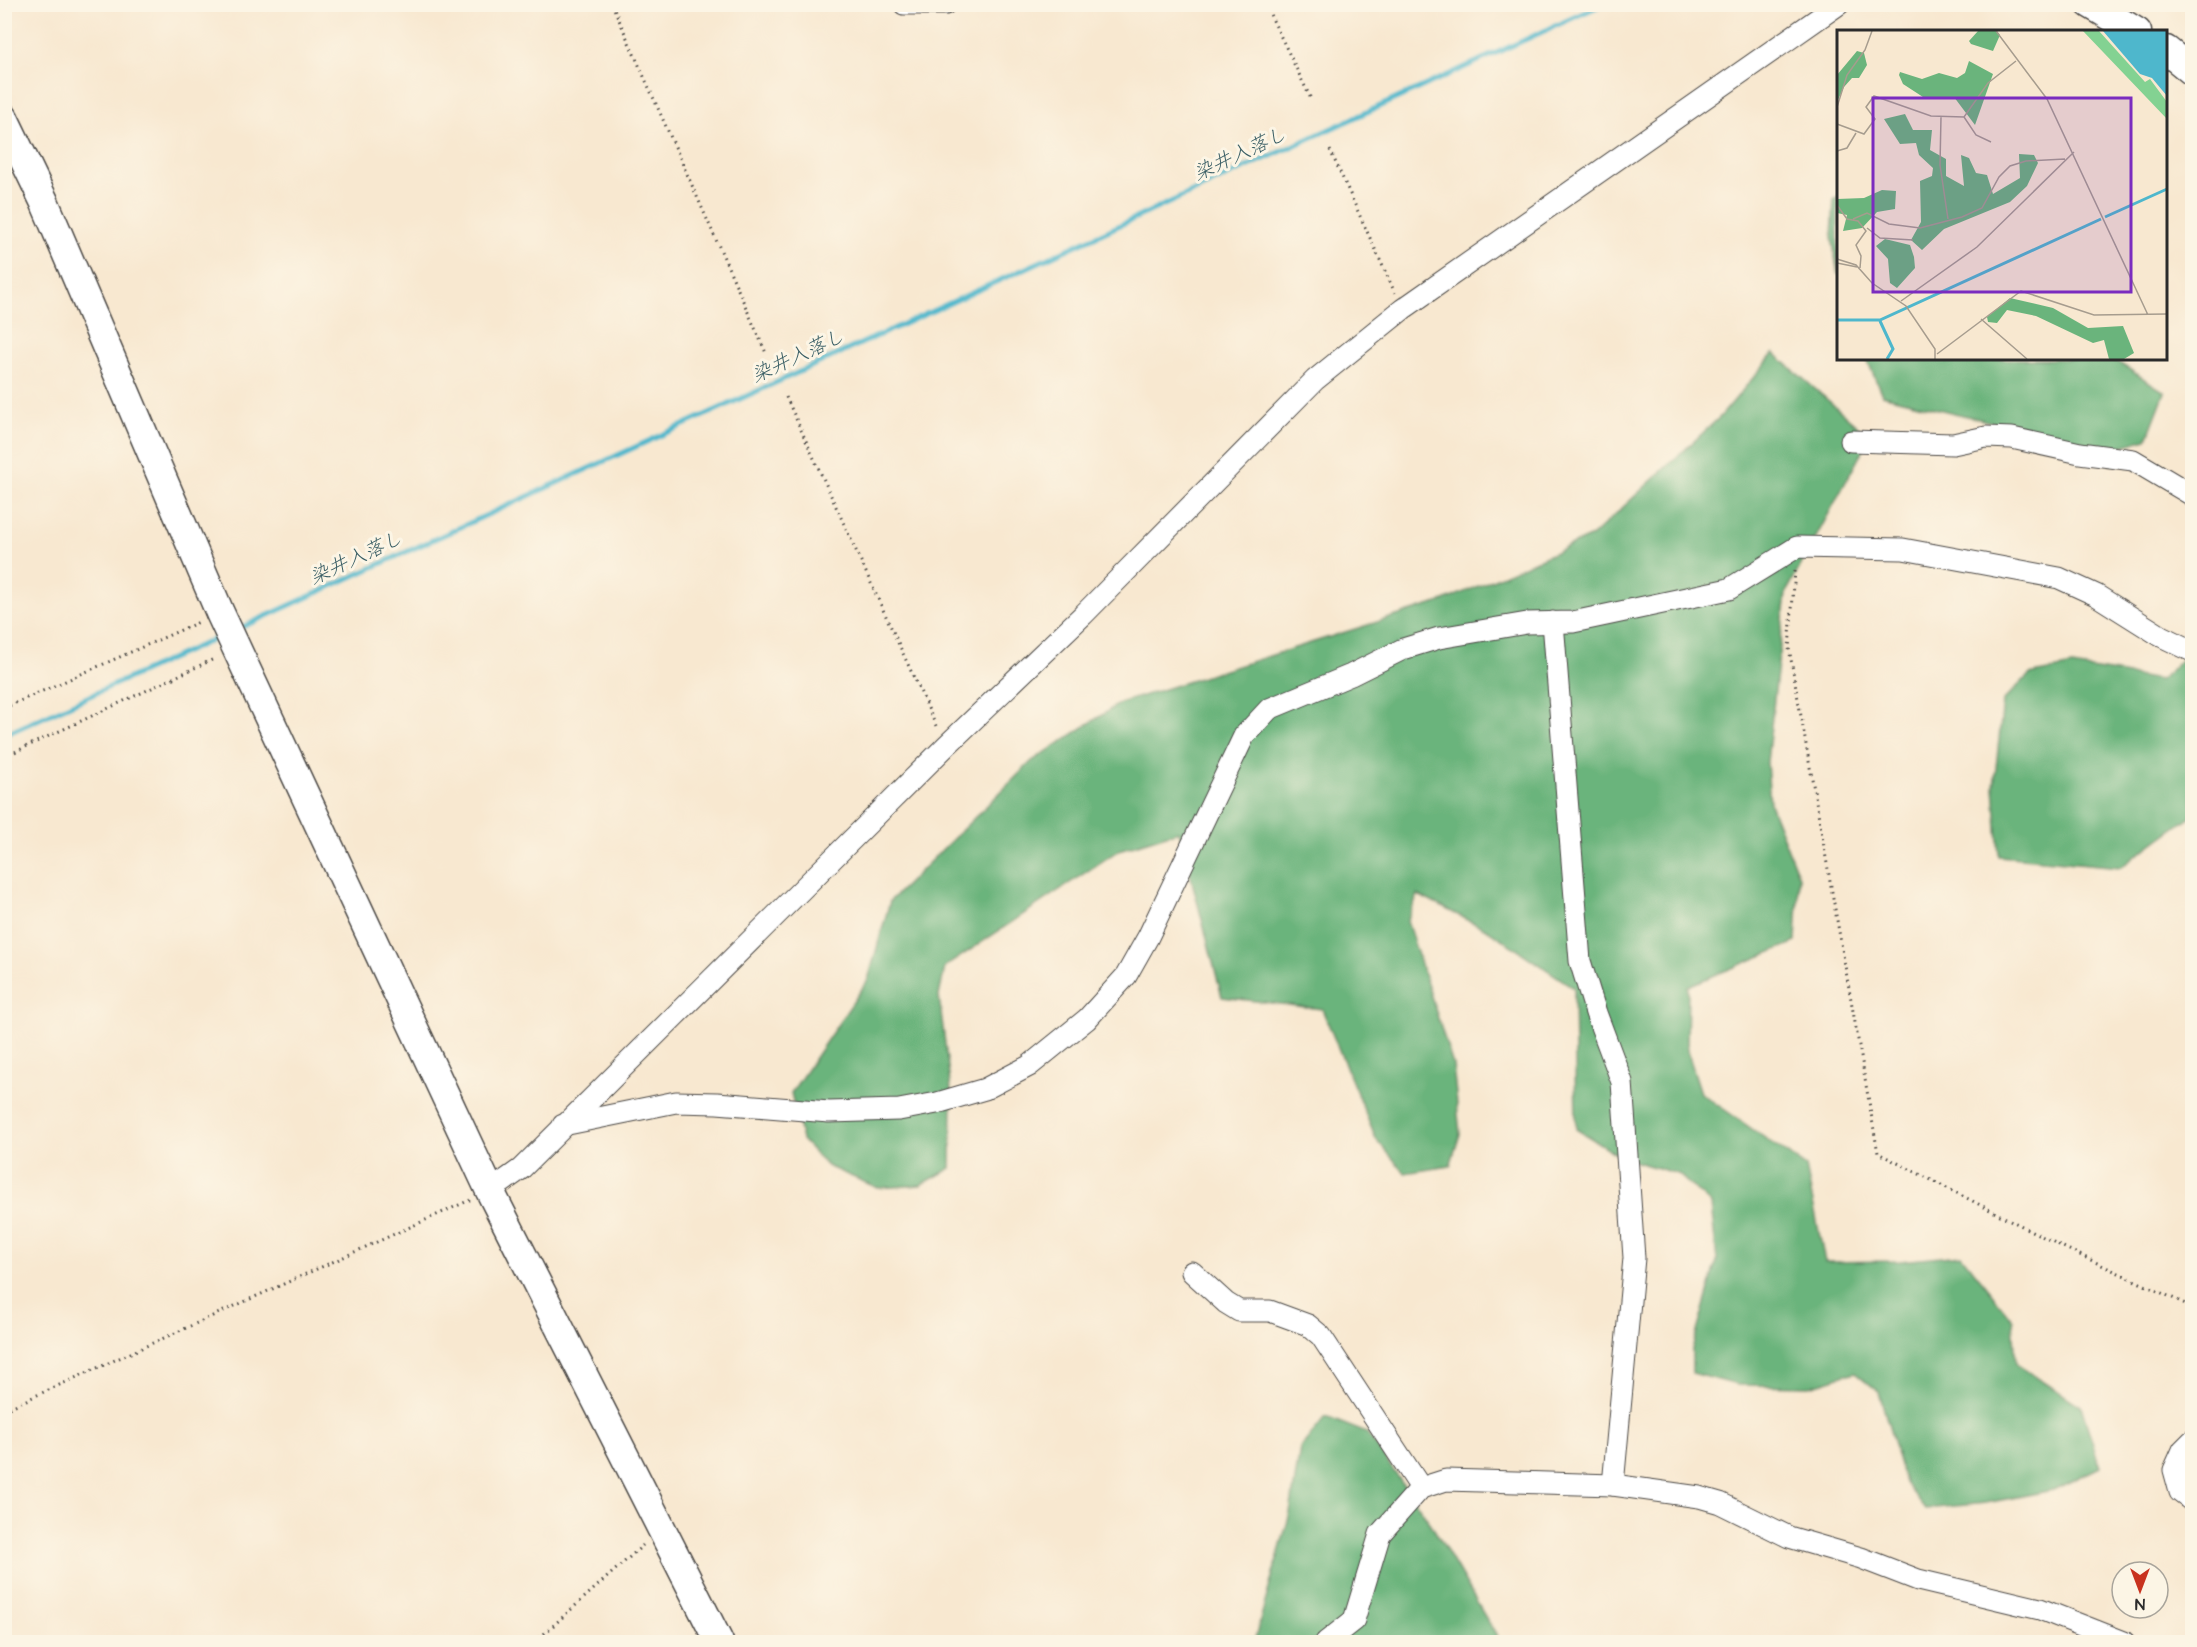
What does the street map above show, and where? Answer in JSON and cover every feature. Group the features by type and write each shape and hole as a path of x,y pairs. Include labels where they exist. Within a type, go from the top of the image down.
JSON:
{"street":[{"path":"904,4 945,4"},
{"path":"490,1191 521,1169 946,746 1083,615 1315,380 1404,309 1839,4"},
{"path":"2090,4 2134,30"},
{"path":"2167,51 2193,71"},
{"path":"4,118 44,201 220,613 490,1191 719,1642"},
{"path":"1851,441 1953,444 1986,437 2012,438 2080,453 2133,460 2193,495"},
{"path":"563,1125 676,1102 717,1103 829,1113 899,1110 936,1103 985,1089 1029,1066 1087,1019 1126,976 1148,938 1244,736 1269,709 1351,675 1403,649 1450,636 1527,623 1573,622 1730,589 1797,547 1903,549 2059,578 2096,595 2161,636 2193,651"},
{"path":"1553,622 1580,961 1596,1013 1622,1082 1634,1258 1613,1485"},
{"path":"1192,1272 1226,1303 1239,1311 1270,1311 1308,1324 1321,1336 1421,1488"},
{"path":"2193,1441 2183,1450 2174,1470 2180,1492 2193,1501"},
{"path":"1326,1642 1354,1620 1380,1534 1421,1488 1446,1480 1613,1485 1699,1497 1720,1503 1789,1537 1861,1558 1918,1580 2040,1609 2124,1642"}],"path":[{"path":"612,4 766,353"},
{"path":"1265,4 1312,101"},
{"path":"1330,150 1404,309"},
{"path":"786,396 946,746"},
{"path":"1797,547 1789,648 1878,1153 2067,1249 2193,1307"},
{"path":"4,708 220,613"},
{"path":"4,757 236,648"},
{"path":"4,1410 490,1191"},
{"path":"535,1642 662,1528"}],"green space":[{"path":"1837,198 1837,269 1832,237 1834,200"},
{"path":"1774,353 1870,437 1786,593 1767,762 1770,804 1799,877 1796,942 1688,986 1687,1050 1701,1093 1806,1167 1825,1262 1900,1261 1961,1255 2013,1320 2016,1364 2081,1406 2100,1467 2053,1490 1986,1503 1925,1509 1905,1483 1879,1392 1855,1372 1810,1386 1737,1385 1692,1373 1692,1349 1717,1261 1711,1204 1678,1174 1623,1158 1576,1129 1574,988 1488,930 1418,895 1407,921 1453,1065 1460,1134 1450,1166 1405,1173 1376,1139 1322,1009 1222,997 1179,831 1119,850 945,967 939,996 952,1099 951,1168 921,1185 878,1188 827,1166 802,1140 791,1093 868,980 890,901 1032,761 1120,703 1444,601 1592,536 1721,416"},
{"path":"1867,360 2115,360 2165,392 2147,439 2094,454 2011,427 1882,395"},
{"path":"2192,650 2192,815 2121,867 1999,856 1994,787 2003,701 2029,675 2072,666 2160,680"},
{"path":"1326,1417 1367,1433 1431,1524 1500,1642 1254,1642 1290,1513 1300,1448"}],"waterway":[{"name":"染井入落し","path":"238,629 1603,4"},
{"name":"染井入落し","path":"4,735 221,636"}]}
